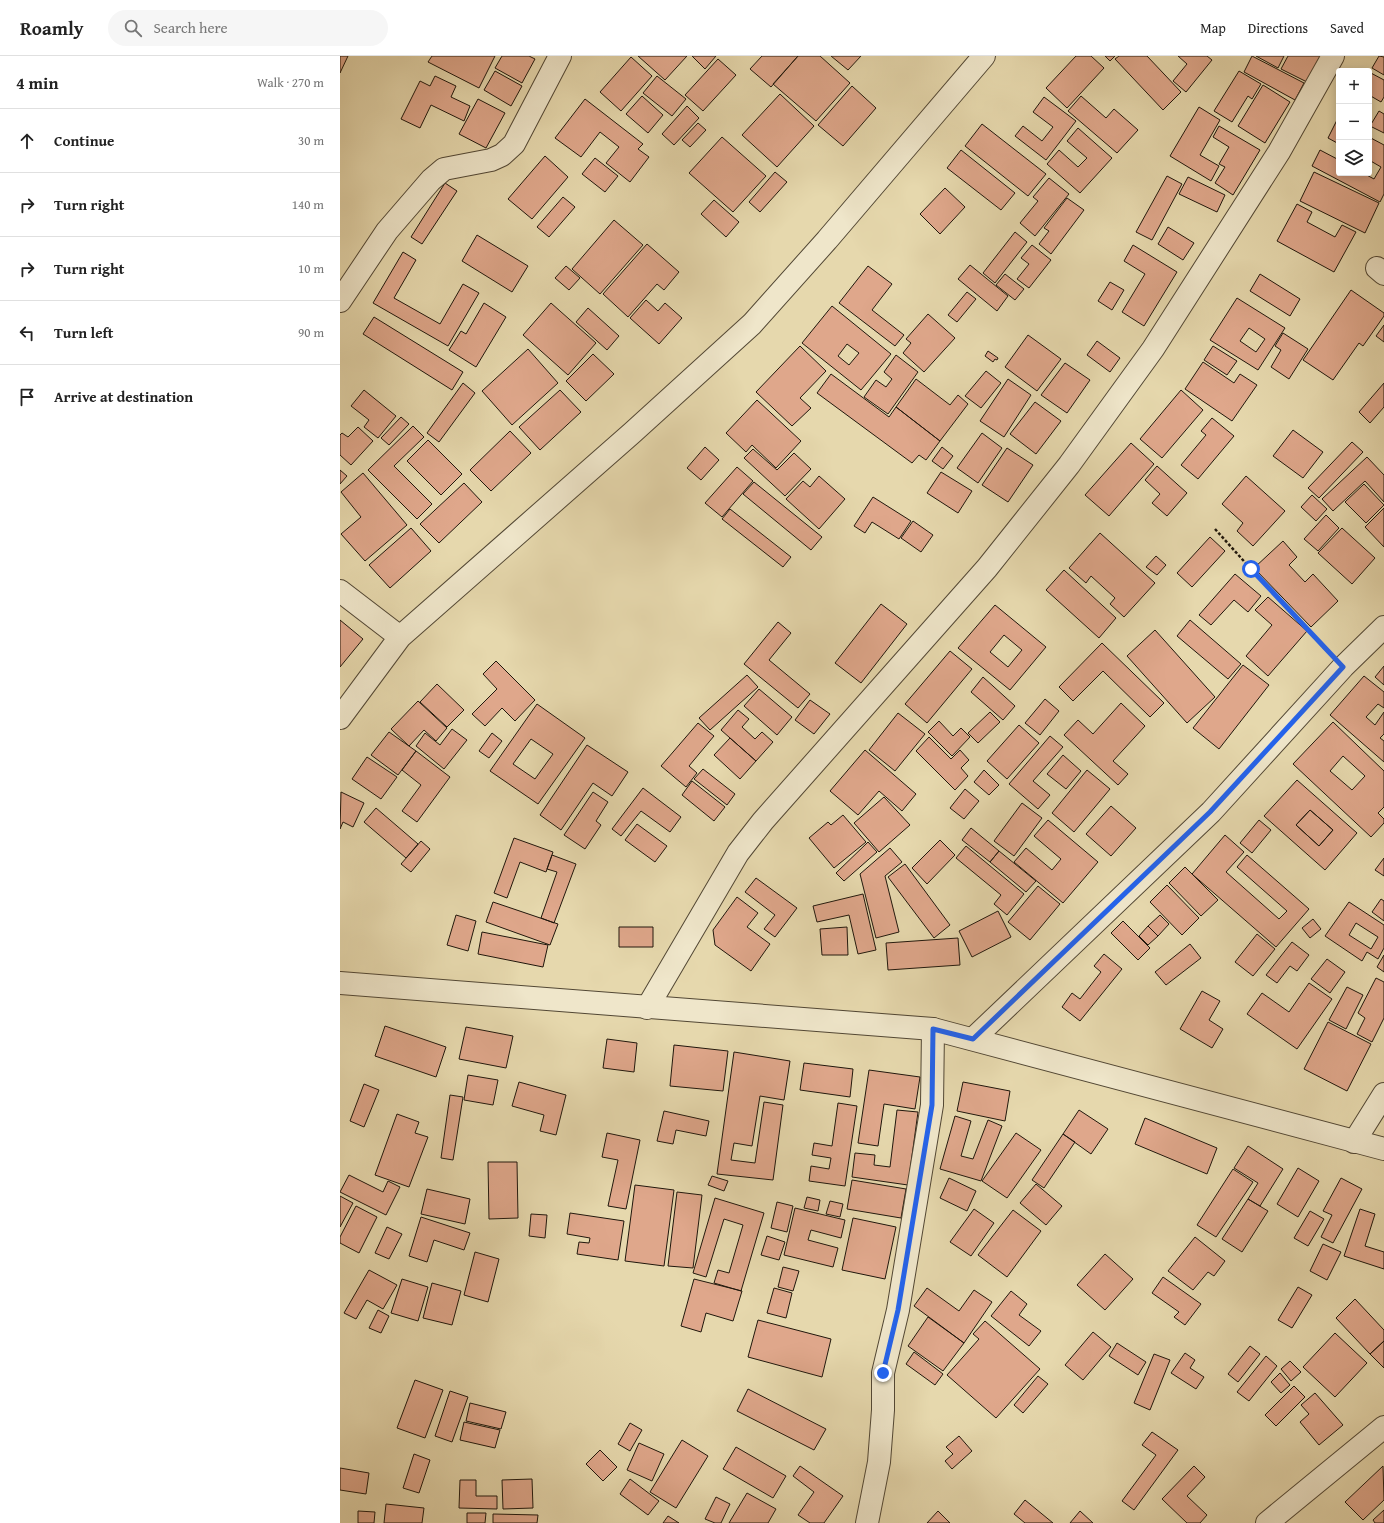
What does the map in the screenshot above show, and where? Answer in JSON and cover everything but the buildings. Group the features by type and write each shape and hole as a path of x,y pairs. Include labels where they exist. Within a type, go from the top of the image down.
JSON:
{"street":[{"path":"340,301 387,231 431,180 444,169 491,160 502,155 514,144 560,56"},
{"path":"340,718 400,637 632,433 752,324 827,240 984,56"},
{"path":"647,1008 738,853 763,821 987,568 1069,465 1148,356 1279,152 1333,56"},
{"path":"340,592 400,637"},
{"path":"973,1039 1210,812 1343,667 1384,627"},
{"path":"340,983 933,1029 1384,1149"},
{"path":"867,1523 879,1462 883,1410 883,1373 898,1310 932,1105 933,1029"},
{"path":"1354,1142 1384,1094"},
{"path":"1267,1523 1384,1427"}],"path":[{"path":"1216,529 1251,569 1343,667"}],"route":[{"path":"883,1373 898,1310 932,1105 933,1029 973,1039 1210,812 1343,667 1251,569"}]}
